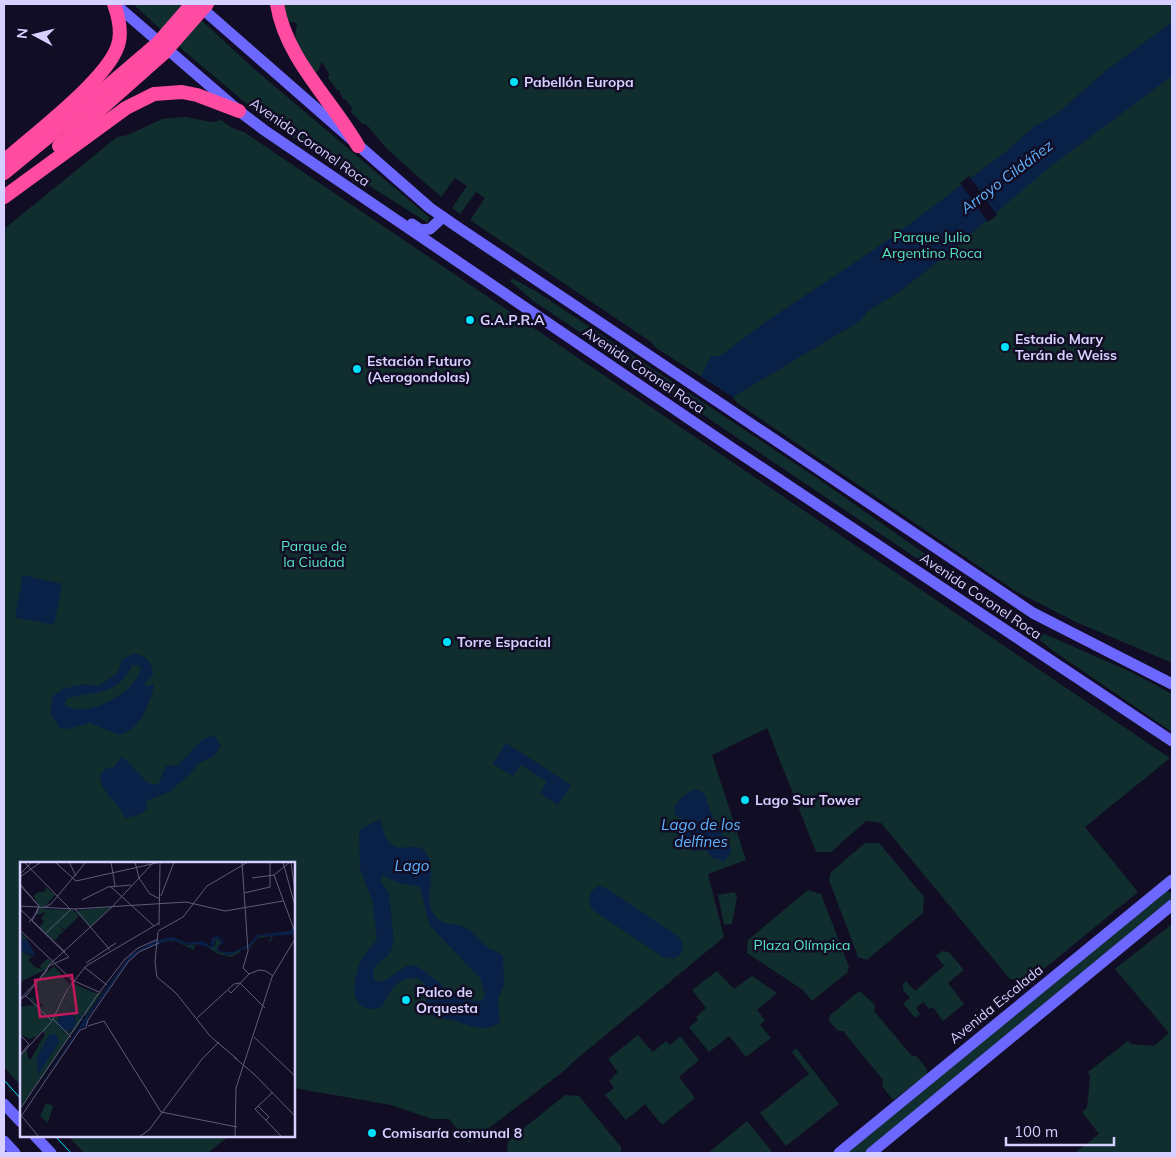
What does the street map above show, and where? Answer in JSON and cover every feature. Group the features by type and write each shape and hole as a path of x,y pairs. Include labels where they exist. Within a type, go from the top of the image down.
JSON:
{"highway":[{"path":"4,161 84,90 109,62 117,50 120,34 115,4"},
{"path":"4,173 131,67 158,42 192,4"},
{"path":"4,189 59,146 142,74 180,36 207,4"},
{"path":"277,4 285,33 294,53 344,121 358,146"},
{"path":"4,197 106,122 141,99 166,92 197,95 240,112"}],"main road":[{"name":"Avenida Coronel Roca","path":"115,4 240,112 729,446 1172,741"},
{"name":"Avenida Coronel Roca","path":"197,4 358,146 443,217 1034,612 1172,684"},
{"path":"381,208 426,230 436,226 443,217"},
{"name":"Avenida Escalada","path":"839,1153 1172,880"},
{"path":"871,1153 1172,905"},
{"path":"4,1104 20,1121"},
{"path":"36,1137 51,1153"},
{"path":"4,1141 15,1153"}],"green space":[{"path":"133,4 184,4 252,67 429,217 428,223 267,121 183,50"},
{"name":"Parque Julio Argentino Roca","path":"281,4 1172,4 1172,666 1170,662 1076,622 1017,592 737,403 733,397 656,348 651,342 470,220 485,198 476,192 460,214 452,208 467,186 455,178 441,197 387,149 366,124 363,124 351,112 352,108 328,78 329,74 322,62 317,72 311,73 306,66 308,59 298,54 295,37 297,23 290,22 284,17"},
{"name":"Parque de la Ciudad","path":"186,117 211,122 221,120 232,128 244,132 1170,758 1085,827 1138,892 1029,981 1010,979 881,823 866,821 831,852 816,852 767,728 712,755 746,860 708,874 724,937 564,1071 469,1143 449,1119 432,1119 391,1105 295,1088 295,862 20,862 20,1085 4,1067 4,229 117,137 128,135 162,119"},
{"path":"512,278 537,292 817,478 971,586 968,590 940,574 532,300 510,281"},
{"path":"1031,628 1133,673 1172,694 1172,732 1055,652 1029,632"},
{"path":"865,843 879,843 924,897 923,913 867,960 858,957 829,880 831,872"},
{"name":"Plaza Olímpica","path":"808,890 821,894 849,967 847,973 812,1001 803,990 747,953 748,940"},
{"path":"1167,890 1172,895 1172,898 864,1153 847,1153"},
{"path":"734,892 737,897 732,924 724,925 718,895"},
{"path":"1172,924 1172,1153 1075,1153 1099,1134 1082,1112 1087,1108 1090,1077 1088,1072 1128,1041 1131,1044 1154,1046 1169,1033 1115,969"},
{"path":"942,951 949,952 964,970 948,983 964,1004 943,1021 933,1007 929,1009 923,1002 916,1008 920,1014 915,1018 903,1003 910,998 903,990 903,984 906,981 915,991 944,966 936,956"},
{"path":"717,971 734,989 752,976 777,993 757,1010 765,1020 760,1025 771,1038 746,1057 729,1036 709,1052 689,1027 698,1020 696,1017 706,1008 692,990"},
{"name":"Plaza Olímpica","path":"858,992 861,992 875,1005 874,1011 912,1056 916,1056 927,1069 927,1075 893,1100 882,1086 883,1080 843,1031 838,1031 829,1021 830,1015"},
{"path":"638,1035 653,1052 666,1041 670,1045 680,1036 699,1060 679,1077 695,1098 662,1125 645,1104 626,1120 605,1095 614,1088 609,1081 618,1072 608,1059"},
{"path":"796,1048 839,1104 786,1146 760,1113 809,1074 792,1052"},
{"path":"565,1095 579,1096 621,1147 621,1153 507,1153 508,1141"},
{"path":"747,1121 773,1153 708,1153"},
{"path":"69,1137 228,1137 208,1153 84,1153"}],"water":[{"name":"Arroyo Cildáñez","path":"1172,22 1172,76 1051,166 899,292 868,311 860,321 733,397 701,376 711,356 720,356 764,323 891,238 1008,150 1033,127 1058,113 1104,72"},
{"path":"23,575 62,584 54,625 15,617"},
{"path":"132,654 137,654 144,657 152,666 153,675 144,684 148,686 154,684 147,707 139,721 127,732 120,735 90,723 67,729 60,728 51,715 52,697 62,689 86,684 98,686 118,673 122,660","holes":["133,665 139,665 141,668 130,686 110,701 87,709 76,709 66,706 65,702 68,698 112,688 119,684"]},
{"path":"215,736 221,745 214,756 199,763 189,775 169,792 146,801 148,808 140,814 125,818 103,787 100,775 105,769 115,766 122,756 148,783 158,785 166,766 178,765 204,738"},
{"path":"506,743 571,785 558,805 540,793 547,782 521,765 513,776 493,764"},
{"name":"Lago de los delfines","path":"695,789 704,793 714,821 731,848 731,853 724,861 713,858 706,850 692,851 684,839 685,821 675,815 674,807 683,796"},
{"name":"Lago","path":"378,820 381,821 385,835 390,843 397,847 416,847 422,849 427,854 430,862 429,895 432,910 436,917 446,923 468,929 487,947 502,955 504,983 498,1000 500,1022 488,1028 482,1028 435,1016 430,1012 426,1003 426,986 418,978 405,979 399,982 391,990 382,1007 370,1009 362,1006 357,1001 355,993 356,974 365,954 377,938 372,900 360,869 359,830","holes":["382,875 398,883 420,887 430,926 480,978 485,995 482,1001 471,1001 454,994 416,966 408,965 383,982 374,980 374,968 390,953 394,942 389,892 380,881"]},
{"path":"599,886 606,888 678,936 683,944 681,954 673,959 663,957 593,910 590,896 593,890"}],"pier":[{"path":"969,176 997,215 988,222 960,183"}],"tram line":[{"path":"4,1080 20,1098"},
{"path":"56,1137 71,1153"}],"place":[{"name":"Pabellón Europa","path":"514,82"},
{"name":"G.A.P.R.A","path":"470,320"},
{"name":"Estadio Mary Terán de Weiss","path":"1005,347"},
{"name":"Estación Futuro (Aerogondolas)","path":"357,369"},
{"name":"Torre Espacial","path":"447,642"},
{"name":"Lago Sur Tower","path":"745,800"},
{"name":"Palco de Orquesta","path":"406,1000"},
{"name":"Comisaría comunal 8","path":"372,1133"}]}
